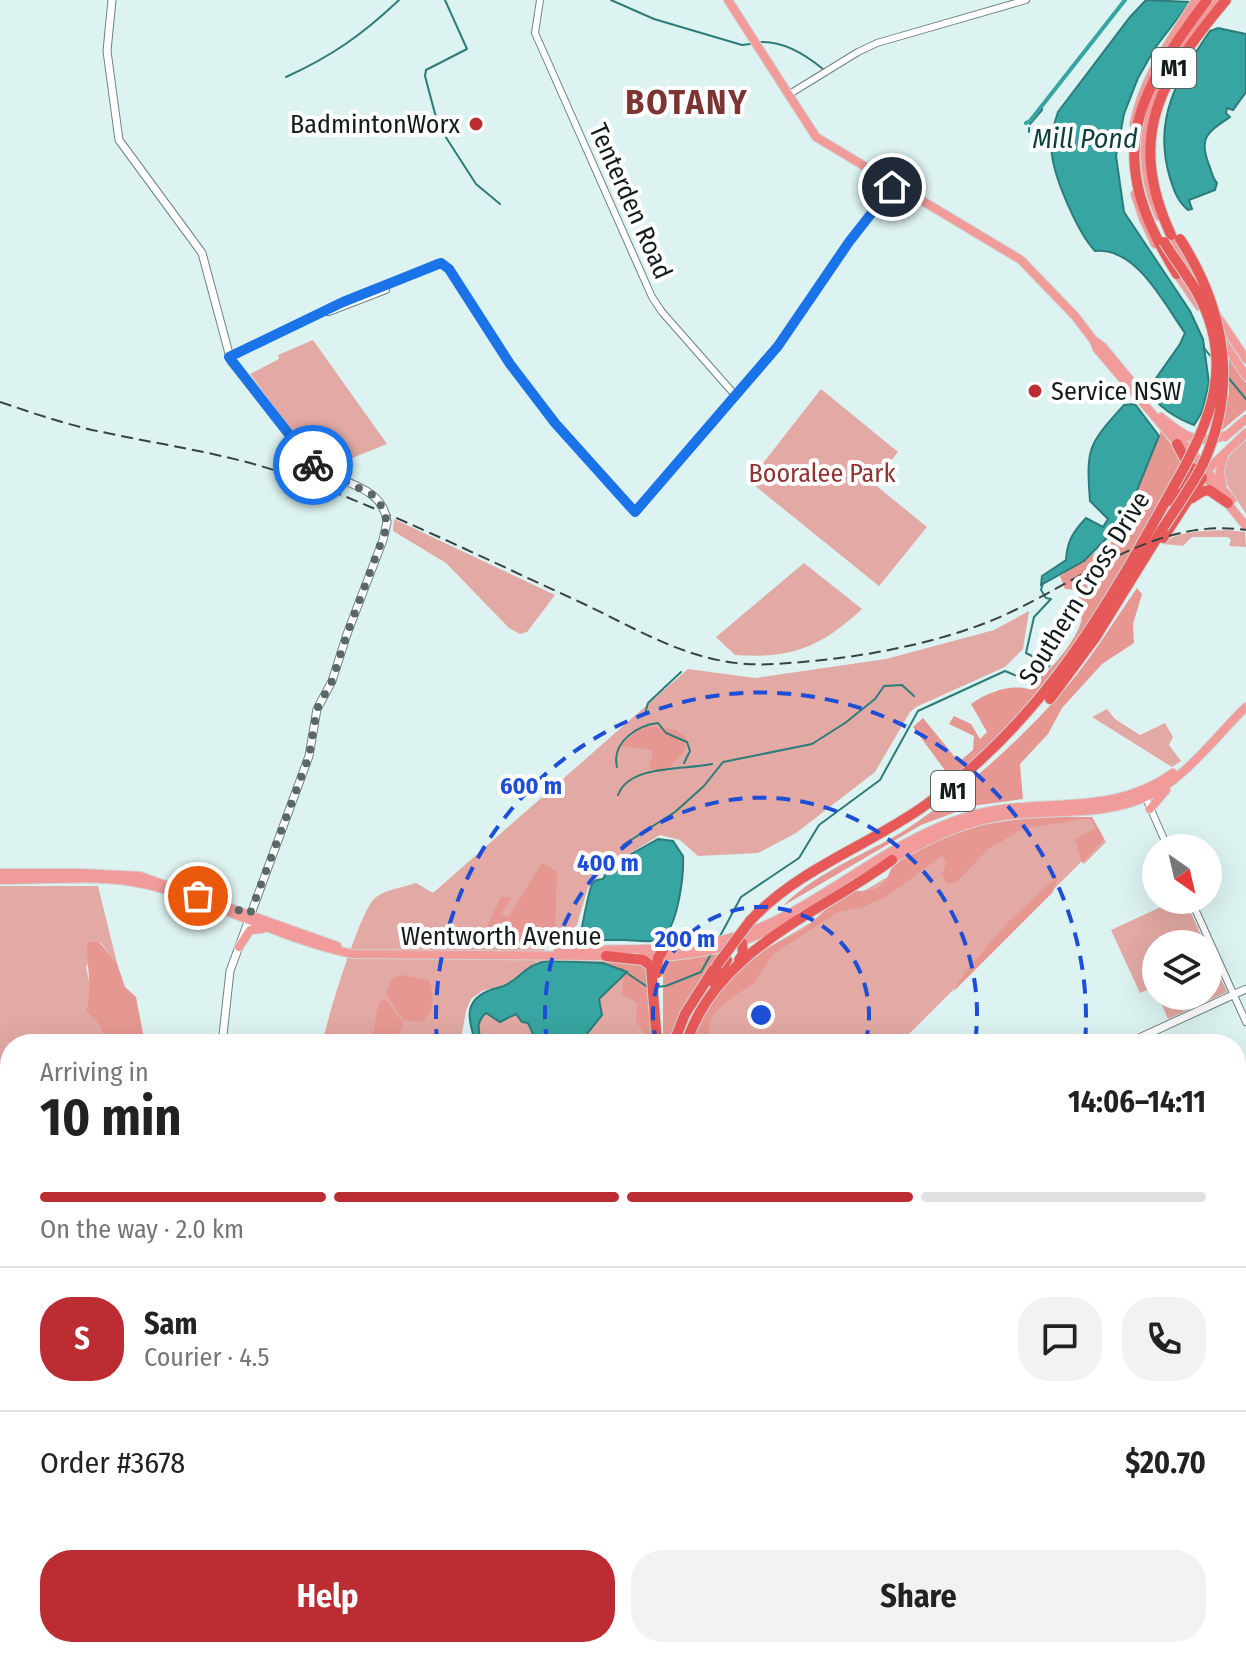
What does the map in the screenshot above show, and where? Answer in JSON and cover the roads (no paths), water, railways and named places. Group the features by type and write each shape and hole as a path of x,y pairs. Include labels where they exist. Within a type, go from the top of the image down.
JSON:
{"highway":[{"name":"M1","path":"1177,274 1153,235 1139,196 1134,150 1137,125 1159,69 1207,0"},
{"name":"Southern Cross Drive","path":"684,1034 700,1000 755,920 797,880 898,823 961,777 1029,714 1080,644 1174,486 1208,420 1216,376 1216,356 1211,327 1172,239 1151,149 1156,111 1170,74 1226,0"},
{"name":"Southern Cross Drive","path":"755,920 791,892 915,819 982,768 1011,740 1059,688 1108,619 1205,458 1215,428 1222,386 1221,343 1213,305 1201,273 1151,214 1142,181 1139,150 1142,111"},
{"path":"1177,444 1188,461 1187,479"},
{"path":"1080,644 1102,616 1187,479 1199,467"},
{"path":"1176,519 1199,467"},
{"path":"1108,619 1192,498 1204,491 1212,491 1228,503"},
{"path":"727,963 772,938 892,860"},
{"path":"727,963 743,954 742,943"},
{"path":"657,1034 656,984 661,954"},
{"path":"606,956 647,962 656,984"}],"main road":[{"path":"112,0 107,51 119,140 202,253 229,357 308,459 317,468 375,496 384,509 387,522 332,681 317,709 309,756 230,971 223,1034"},
{"path":"728,0 816,137 1021,260 1109,354 1177,444 1225,490 1246,523"},
{"path":"1177,274 1150,235 1136,199 1132,133 1138,105 1153,69 1196,0"},
{"path":"1219,0 1172,61 1156,92 1148,119 1145,155 1149,188 1160,218 1246,359"},
{"name":"M1","path":"1177,274 1246,376"},
{"path":"1150,409 1184,435 1197,440 1212,441 1227,435"},
{"path":"1161,417 1246,523"},
{"path":"1199,467 1246,419"},
{"path":"1199,467 1246,433"},
{"path":"1225,490 1220,471 1226,450"},
{"name":"Wentworth Avenue","path":"249,918 323,948 353,954 606,956 661,954 742,943 779,926 892,860 951,830 987,819 1117,807 1177,777 1246,707"},
{"name":"Wentworth Avenue","path":"0,873 133,878 334,945 364,951 661,954 715,946 767,924 913,839 951,821 1014,807 1103,802 1144,794 1202,751"},
{"path":"1117,807 1141,805 1152,812 1177,777"},
{"name":"Wentworth Avenue","path":"0,880 133,878"},
{"path":"239,947 254,928 279,932"},
{"path":"1148,1034 1246,989"}],"street":[{"name":"Tenterden Road","path":"540,0 535,33 652,297 735,395"},
{"path":"788,97 877,43 1026,0"},
{"path":"229,357 318,315 351,305 445,266 510,364 555,423 635,512 778,346 844,249 895,183"},
{"path":"1144,794 1162,834"},
{"path":"1197,914 1246,1022"}],"water":[{"name":"Mill Pond","path":"1146,0 1190,2 1155,48 1138,78 1124,114 1116,156 1124,212 1190,311 1203,339 1209,383 1202,412 1194,425 1168,411 1147,391 1185,333 1158,293 1136,268 1110,252 1095,251 1088,243 1068,206 1052,155 1052,133 1058,112"},
{"path":"1218,28 1246,34 1246,92 1233,110 1227,108 1226,113 1230,117 1207,136 1206,156 1217,183 1215,190 1189,200 1192,209 1188,210 1177,196 1170,178 1165,156 1166,118 1188,65 1210,31"},
{"path":"1135,404 1159,436 1125,520 1084,561 1041,585 1042,576 1066,560 1072,537 1086,518 1103,527 1108,519 1090,501 1092,448 1124,405"},
{"path":"658,839 673,841 683,856 679,900 667,933 657,940 648,941 602,940 581,935 592,884 603,879 610,866"},
{"path":"542,962 603,963 627,972 599,999 602,1015 587,1034 533,1034 528,1023 522,1022 516,1014 500,1022 486,1013 479,1024 479,1034 474,1034 470,1013 474,1001"}],"waterway":[{"path":"286,77 346,44 399,0"},
{"path":"445,0 467,49 426,70 438,125 476,184 500,204"},
{"path":"611,0 654,19 742,45 750,44"},
{"path":"1026,123 1125,0"},
{"path":"761,42 794,50 823,69"},
{"path":"1030,124 1042,106"},
{"path":"1204,348 1212,358"},
{"path":"1226,375 1246,399"},
{"path":"719,938 741,897 799,858 819,825 880,780 918,711 1005,671 1036,684 1050,665 1026,653 1034,617 1051,599 1046,598 1041,590 1043,583"},
{"path":"645,714 648,703 681,672"},
{"path":"623,845 675,812 704,786 723,762 812,744 875,699 884,686 902,685 914,696"},
{"path":"617,767 618,750 628,736 642,727 658,723 666,733 687,742 690,751 684,763"},
{"path":"618,795 624,785 646,773 712,764"},
{"path":"655,987 666,986 701,972 711,954"},
{"path":"621,969 649,988"}],"railway":[{"path":"0,402 76,426 216,455 283,473 427,532 667,644 718,660 745,664 828,659 936,639 1019,608 1144,544 1177,534 1211,529 1246,530"}],"place":[{"name":"BadmintonWorx","path":"476,124"},
{"name":"Service NSW","path":"1035,391"}],"district":[{"name":"BOTANY","path":"687,102"}],"park label":[{"name":"Booralee Park","path":"822,473"}]}
